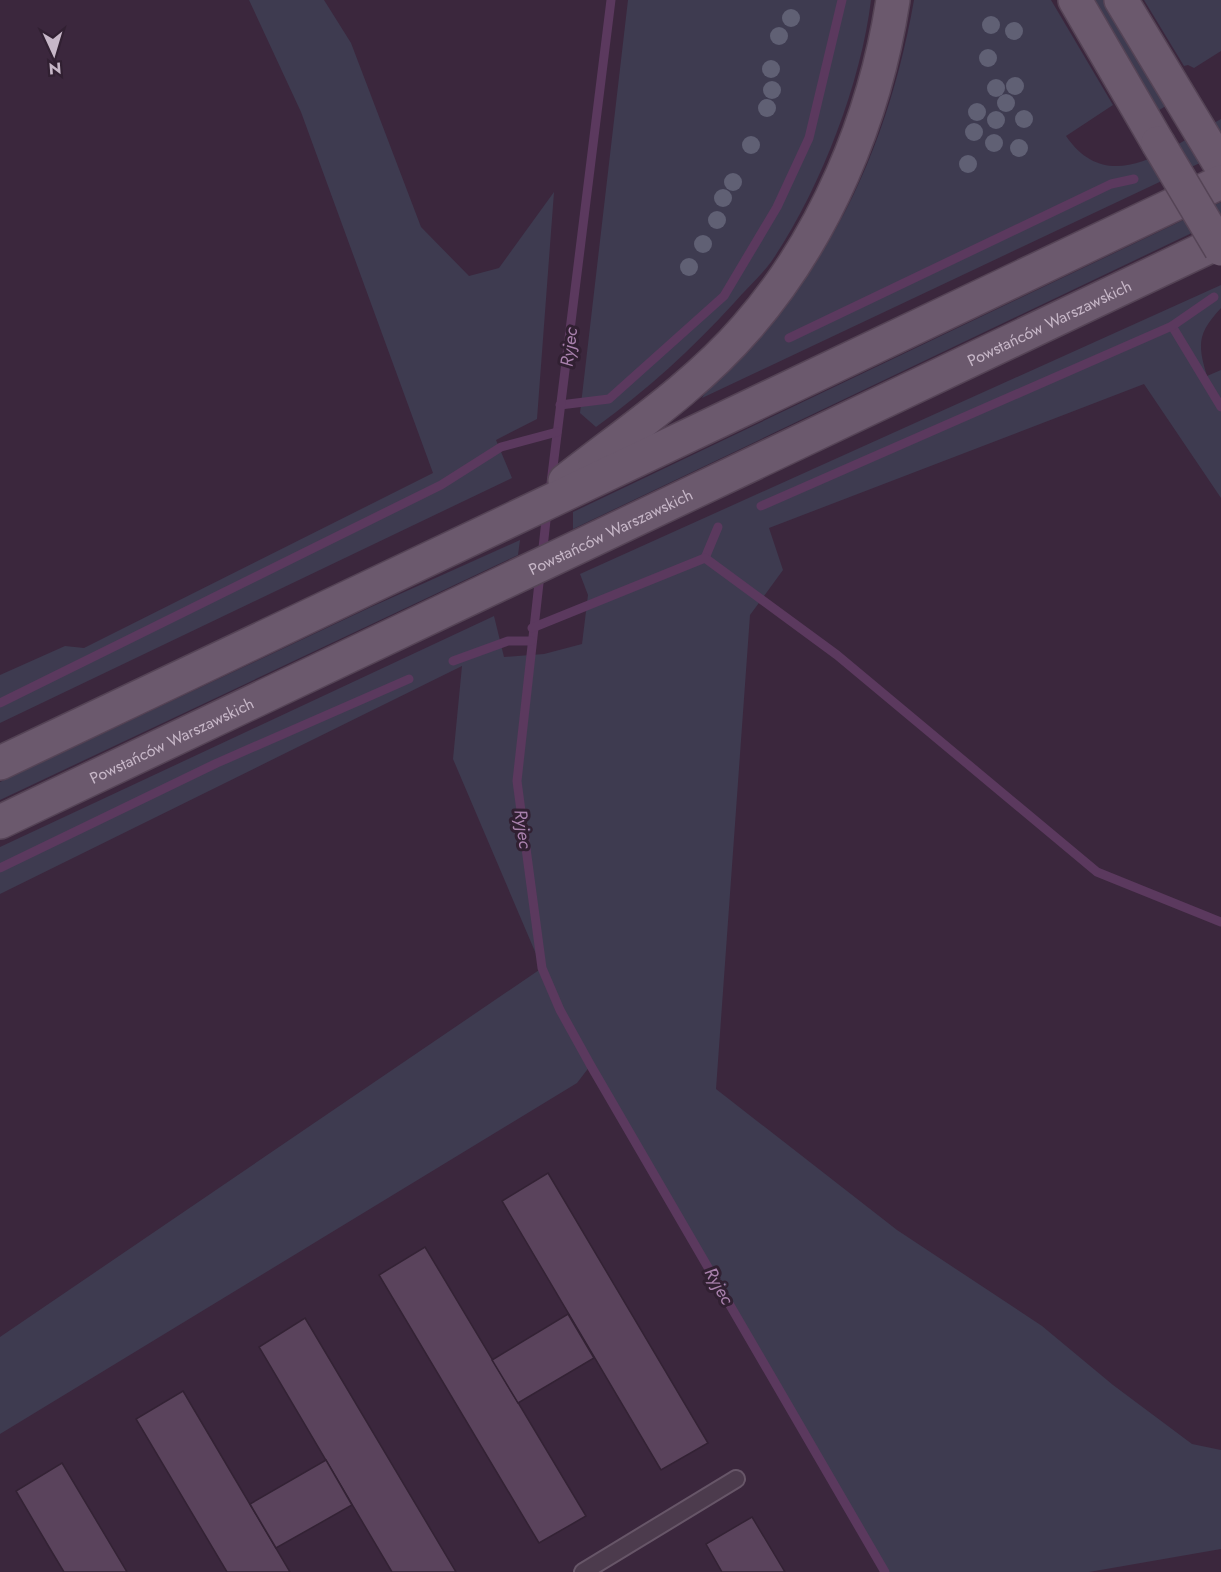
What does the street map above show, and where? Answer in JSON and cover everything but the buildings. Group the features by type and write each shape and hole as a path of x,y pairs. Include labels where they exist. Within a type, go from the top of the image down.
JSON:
{"main road":[{"path":"576,481 746,328 795,262 830,197 863,123 888,32 893,0"},
{"path":"1075,0 1221,249"},
{"path":"1121,0 1221,166"},
{"path":"0,763 523,515 576,481 1221,182"},
{"name":"Powstańców Warszawskich","path":"0,822 569,554 1221,241"}],"lane":[{"path":"582,1572 736,1479"}],"shaded area":[{"path":"249,0 324,0 351,43 421,227 469,276 499,268 554,192 537,419 496,440 512,478 0,723 0,675 65,646 84,648 433,473 301,112"},
{"path":"628,0 871,0 858,67 835,136 805,203 771,262 685,353 651,384 596,427 580,413"},
{"path":"914,0 1051,0 1113,105 1066,136 1083,155 1102,164 1121,166 1141,162 1162,153 1221,119 1221,153 702,398 765,332 813,266 835,231 870,158 884,119 896,80"},
{"path":"1089,0 1106,0 1169,104 1156,112"},
{"path":"1144,0 1221,0 1221,51 1194,68 1184,66"},
{"path":"1221,202 1221,219 573,529 573,512"},
{"path":"1221,285 1221,308 1204,332 1201,347 1207,376 1221,370 1221,498 1144,384 769,528 783,570 750,615 716,1089 897,1230 1042,1326 1113,1385 1192,1444 1221,1450 1221,1549 1089,1572 885,1572 590,1066 577,1083 0,1434 0,1337 542,968 453,759 462,666 0,894 0,847 494,616 504,657 544,654 582,644 588,595 580,574"},
{"path":"520,540 518,555 0,800 0,782 371,607"}],"waterway":[{"name":"Ryjec","path":"551,483 611,0"},
{"path":"560,405 609,399 724,296 777,207 809,138 842,0"},
{"path":"789,338 1111,184 1134,179"},
{"path":"761,506 1172,326 1214,297"},
{"path":"1172,326 1221,407"},
{"path":"0,703 441,485 501,447 557,432"},
{"name":"Ryjec","path":"542,557 547,511"},
{"path":"705,558 718,527"},
{"path":"532,628 705,558 837,655 1097,872 1221,922"},
{"name":"Ryjec","path":"540,574 517,781 542,968 560,1010 591,1066 885,1572"},
{"path":"453,661 508,641 531,641"},
{"path":"0,868 217,763 409,679"}]}
